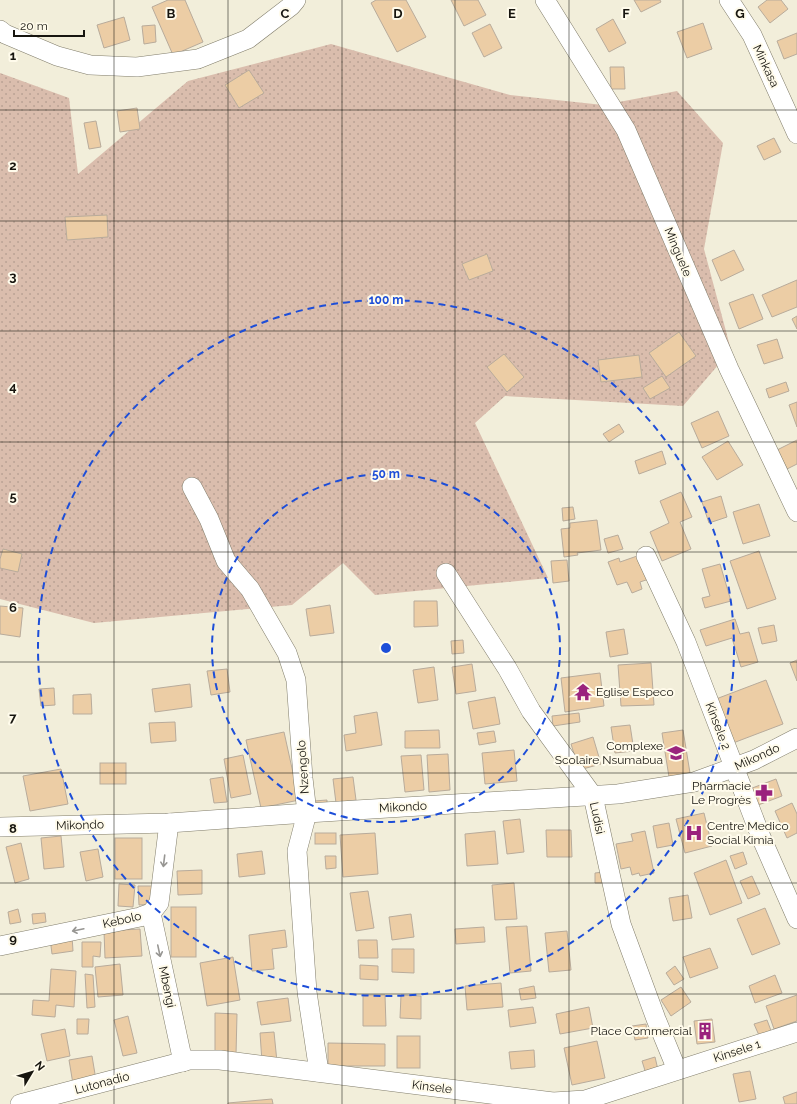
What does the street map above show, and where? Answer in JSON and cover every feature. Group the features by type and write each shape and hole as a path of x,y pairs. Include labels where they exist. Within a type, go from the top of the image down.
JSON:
{"street":[{"path":"0,30 5,34 57,56 90,65 137,67 198,59 248,39 291,6 296,0"},
{"name":"Minguele","path":"545,0 626,130 729,369 797,512"},
{"name":"Minkasa","path":"729,0 752,35 797,134"},
{"name":"Nzengolo","path":"192,487 209,519 226,561 250,589 287,653 296,680 307,813 297,851 307,992 319,1072"},
{"name":"Kinsele 2","path":"646,556 686,642 761,837 797,919"},
{"name":"Ludisi","path":"446,573 507,668 531,710 593,796 621,924 656,1019 677,1070"},
{"name":"Mikondo","path":"0,827 169,823 618,794 694,782 754,760 797,738"},
{"name":"Kebolo","path":"0,946 140,917 151,913 159,903 169,823"},
{"name":"Mbengi","path":"151,913 183,1062"},
{"name":"Kinsele 1","path":"677,1070 797,1032"},
{"name":"Kinsele","path":"183,1062 189,1060 220,1060 554,1102 585,1100 677,1070"},
{"name":"Lutonadio","path":"20,1104 183,1062"}],"shaded area":[{"path":"331,44 510,95 603,105 677,91 723,143 704,249 731,350 683,406 505,396 475,423 548,578 375,595 343,563 292,605 94,623 0,599 0,73 69,98 78,174 188,81"}],"building":[{"path":"168,0 185,0 203,42 173,55 152,7"},
{"path":"376,0 406,0 426,37 397,52 371,3"},
{"path":"451,0 478,0 486,15 464,26"},
{"path":"634,0 660,0 661,2 641,12"},
{"path":"767,0 781,0 788,9 770,23 758,7"},
{"path":"124,17 130,40 104,48 97,25"},
{"path":"613,19 626,43 609,52 596,29"},
{"path":"703,23 712,49 687,58 677,32"},
{"path":"490,24 502,48 484,57 472,33"},
{"path":"155,25 156,42 144,44 142,26"},
{"path":"797,33 797,54 784,59 777,41"},
{"path":"610,67 624,67 625,89 611,89"},
{"path":"249,70 264,93 239,108 225,85"},
{"path":"137,108 140,129 120,132 117,111"},
{"path":"96,121 101,147 89,149 84,123"},
{"path":"774,138 781,152 764,160 757,146"},
{"path":"107,215 108,237 67,240 65,217"},
{"path":"734,250 744,270 721,281 712,260"},
{"path":"487,254 493,271 469,280 462,264"},
{"path":"797,280 797,307 772,317 762,295"},
{"path":"753,294 763,319 739,329 729,303"},
{"path":"797,316 797,329 792,319"},
{"path":"679,332 696,356 666,377 649,353"},
{"path":"777,339 783,358 764,364 757,345"},
{"path":"504,354 524,377 507,392 487,367"},
{"path":"639,355 642,377 601,382 598,360"},
{"path":"662,376 670,388 650,399 643,388"},
{"path":"786,382 789,391 769,398 766,389"},
{"path":"797,402 797,427 789,405"},
{"path":"718,411 729,436 702,448 691,423"},
{"path":"619,424 624,432 609,442 603,434"},
{"path":"797,440 797,464 787,469 777,450"},
{"path":"728,441 743,465 717,480 702,457"},
{"path":"662,451 666,464 639,474 635,461"},
{"path":"681,492 692,517 680,522 691,549 662,561 650,532 669,523 660,501"},
{"path":"721,496 727,517 709,523 702,502"},
{"path":"759,504 770,536 743,544 733,512"},
{"path":"573,507 575,519 563,521 562,508"},
{"path":"597,520 601,550 577,553 578,555 564,557 561,529 570,528 570,523"},
{"path":"618,535 623,549 608,553 604,539"},
{"path":"3,549 22,554 18,572 0,568 0,559"},
{"path":"759,551 776,599 747,609 730,561"},
{"path":"640,555 649,579 640,582 642,589 632,593 627,582 617,585 608,562 619,558 620,562"},
{"path":"567,560 569,581 553,583 551,561"},
{"path":"720,564 731,601 705,608 702,598 710,596 702,569"},
{"path":"414,601 437,601 438,626 414,627"},
{"path":"330,605 334,633 310,636 306,609"},
{"path":"0,606 23,608 20,637 0,634"},
{"path":"735,619 740,634 749,632 758,662 741,667 732,638 706,646 700,630"},
{"path":"774,625 777,641 762,644 758,628"},
{"path":"624,629 628,654 610,657 606,632"},
{"path":"463,640 464,653 452,654 451,641"},
{"path":"797,660 797,681 790,663"},
{"path":"651,663 654,705 621,706 618,665"},
{"path":"472,664 476,691 456,694 452,667"},
{"path":"434,667 438,700 418,703 413,670"},
{"path":"227,669 230,692 211,695 207,671"},
{"name":"Eglise Especo","path":"600,673 604,706 565,712 561,678"},
{"path":"766,680 783,724 733,743 716,699"},
{"path":"190,684 192,707 155,712 152,689"},
{"path":"54,688 55,705 41,706 39,689"},
{"path":"91,694 92,714 73,714 73,695"},
{"path":"495,697 500,724 473,729 468,702"},
{"path":"377,712 382,745 346,751 344,735 356,733 354,716"},
{"path":"579,713 580,722 553,726 552,716"},
{"path":"175,722 176,741 151,743 149,723"},
{"path":"630,725 634,751 615,753 611,727"},
{"path":"439,730 440,748 405,748 405,731"},
{"name":"Complexe Scolaire Nsumabua","path":"683,730 690,773 669,777 662,733"},
{"path":"494,731 496,742 479,745 477,733"},
{"path":"284,732 299,800 261,808 246,740"},
{"path":"593,737 601,764 579,770 571,744"},
{"path":"514,750 517,781 485,784 482,753"},
{"path":"448,754 450,790 429,792 427,755"},
{"path":"243,755 251,794 231,798 224,759"},
{"path":"421,755 424,790 405,792 401,756"},
{"path":"100,763 126,763 126,784 100,784"},
{"path":"61,769 68,804 30,811 23,776"},
{"path":"223,777 227,802 214,803 210,779"},
{"path":"353,777 356,800 336,803 333,779"},
{"name":"Pharmacie Le Progrès","path":"776,779 782,796 753,807 747,790"},
{"path":"327,800 327,809 314,810 314,801"},
{"path":"792,803 797,814 797,833 787,838 775,811"},
{"name":"Centre Medico Social Kimia","path":"704,813 712,846 685,853 676,819"},
{"path":"520,819 524,852 507,854 503,821"},
{"path":"669,823 673,845 657,848 653,826"},
{"path":"546,830 571,830 572,857 547,857"},
{"path":"495,831 498,864 467,866 465,834"},
{"path":"645,831 654,873 640,876 639,873 632,875 630,867 621,869 616,844 633,841 631,834"},
{"path":"315,833 336,833 336,844 315,844"},
{"path":"375,833 378,874 343,877 340,835"},
{"path":"61,836 64,867 44,869 41,838"},
{"path":"115,838 142,838 142,879 115,879"},
{"path":"21,843 29,879 15,883 6,847"},
{"path":"98,849 103,877 86,881 80,852"},
{"path":"262,851 265,874 239,877 237,854"},
{"path":"743,852 747,864 735,869 730,856"},
{"path":"325,856 336,856 336,868 326,869"},
{"path":"726,860 742,903 710,915 694,873"},
{"path":"202,870 202,894 178,895 177,871"},
{"path":"603,872 604,883 595,883 595,873"},
{"path":"752,876 760,894 748,899 740,881"},
{"path":"514,883 517,919 495,920 492,885"},
{"path":"119,884 135,885 133,907 118,906"},
{"path":"138,886 156,886 156,904 139,905"},
{"path":"368,891 374,928 356,931 350,893"},
{"path":"688,895 692,918 673,921 669,898"},
{"path":"171,907 196,907 196,957 171,957"},
{"path":"765,908 780,944 752,955 737,919"},
{"path":"18,909 21,922 10,924 8,912"},
{"path":"45,913 46,922 33,924 32,914"},
{"path":"411,914 414,937 392,940 389,917"},
{"path":"527,926 531,971 510,973 506,927"},
{"path":"484,927 485,942 456,944 455,929"},
{"path":"140,929 142,956 105,958 104,931"},
{"path":"285,930 287,947 272,949 274,969 252,971 249,935"},
{"path":"567,931 571,970 549,972 545,933"},
{"path":"72,936 73,951 52,954 50,938"},
{"path":"358,940 377,940 378,958 359,958"},
{"path":"82,942 101,942 100,957 93,956 93,967 82,967"},
{"path":"710,948 718,968 690,978 683,957"},
{"path":"392,949 414,949 414,973 392,972"},
{"path":"233,957 240,1000 207,1006 200,963"},
{"path":"120,964 123,995 98,997 95,967"},
{"path":"360,965 378,966 378,980 360,979"},
{"path":"675,966 684,979 674,985 666,973"},
{"path":"51,969 76,971 74,1007 56,1005 55,1017 32,1015 33,1000 49,1001"},
{"path":"85,974 93,975 95,1007 87,1008"},
{"path":"775,975 782,993 755,1003 749,986"},
{"path":"501,983 503,1007 467,1010 465,986"},
{"path":"534,986 536,998 521,1000 519,989"},
{"path":"681,987 691,1002 671,1016 661,1000"},
{"path":"363,995 385,995 386,1026 363,1026"},
{"path":"401,995 421,996 421,1019 400,1018"},
{"path":"797,995 797,1021 774,1029 766,1006"},
{"path":"288,998 291,1021 261,1025 257,1002"},
{"path":"533,1007 536,1023 510,1027 508,1010"},
{"path":"589,1007 593,1028 560,1034 556,1014"},
{"path":"215,1013 237,1014 236,1055 215,1055"},
{"path":"128,1016 137,1053 123,1056 114,1020"},
{"path":"77,1019 89,1019 88,1034 77,1034"},
{"name":"Place Commercial","path":"712,1019 715,1042 697,1044 694,1021"},
{"path":"767,1020 773,1036 761,1040 754,1024"},
{"path":"646,1024 648,1038 635,1040 632,1026"},
{"path":"65,1029 70,1056 47,1061 41,1034"},
{"path":"274,1032 277,1062 262,1062 260,1033"},
{"path":"397,1036 420,1036 420,1068 397,1068"},
{"path":"597,1041 605,1078 572,1085 564,1048"},
{"path":"328,1043 385,1044 385,1066 328,1066"},
{"path":"534,1050 535,1067 511,1069 509,1052"},
{"path":"92,1056 96,1080 73,1084 69,1060"},
{"path":"655,1057 659,1074 647,1077 642,1061"},
{"path":"750,1071 756,1099 739,1102 733,1074"},
{"path":"797,1092 797,1104 785,1104 783,1097"},
{"path":"272,1099 273,1104 228,1104 228,1103"}],"place":[{"name":"Eglise Especo","path":"583,692"},
{"name":"Complexe Scolaire Nsumabua","path":"676,753"},
{"name":"Pharmacie Le Progrès","path":"764,793"},
{"name":"Centre Medico Social Kimia","path":"694,833"},
{"name":"Place Commercial","path":"705,1031"}]}
